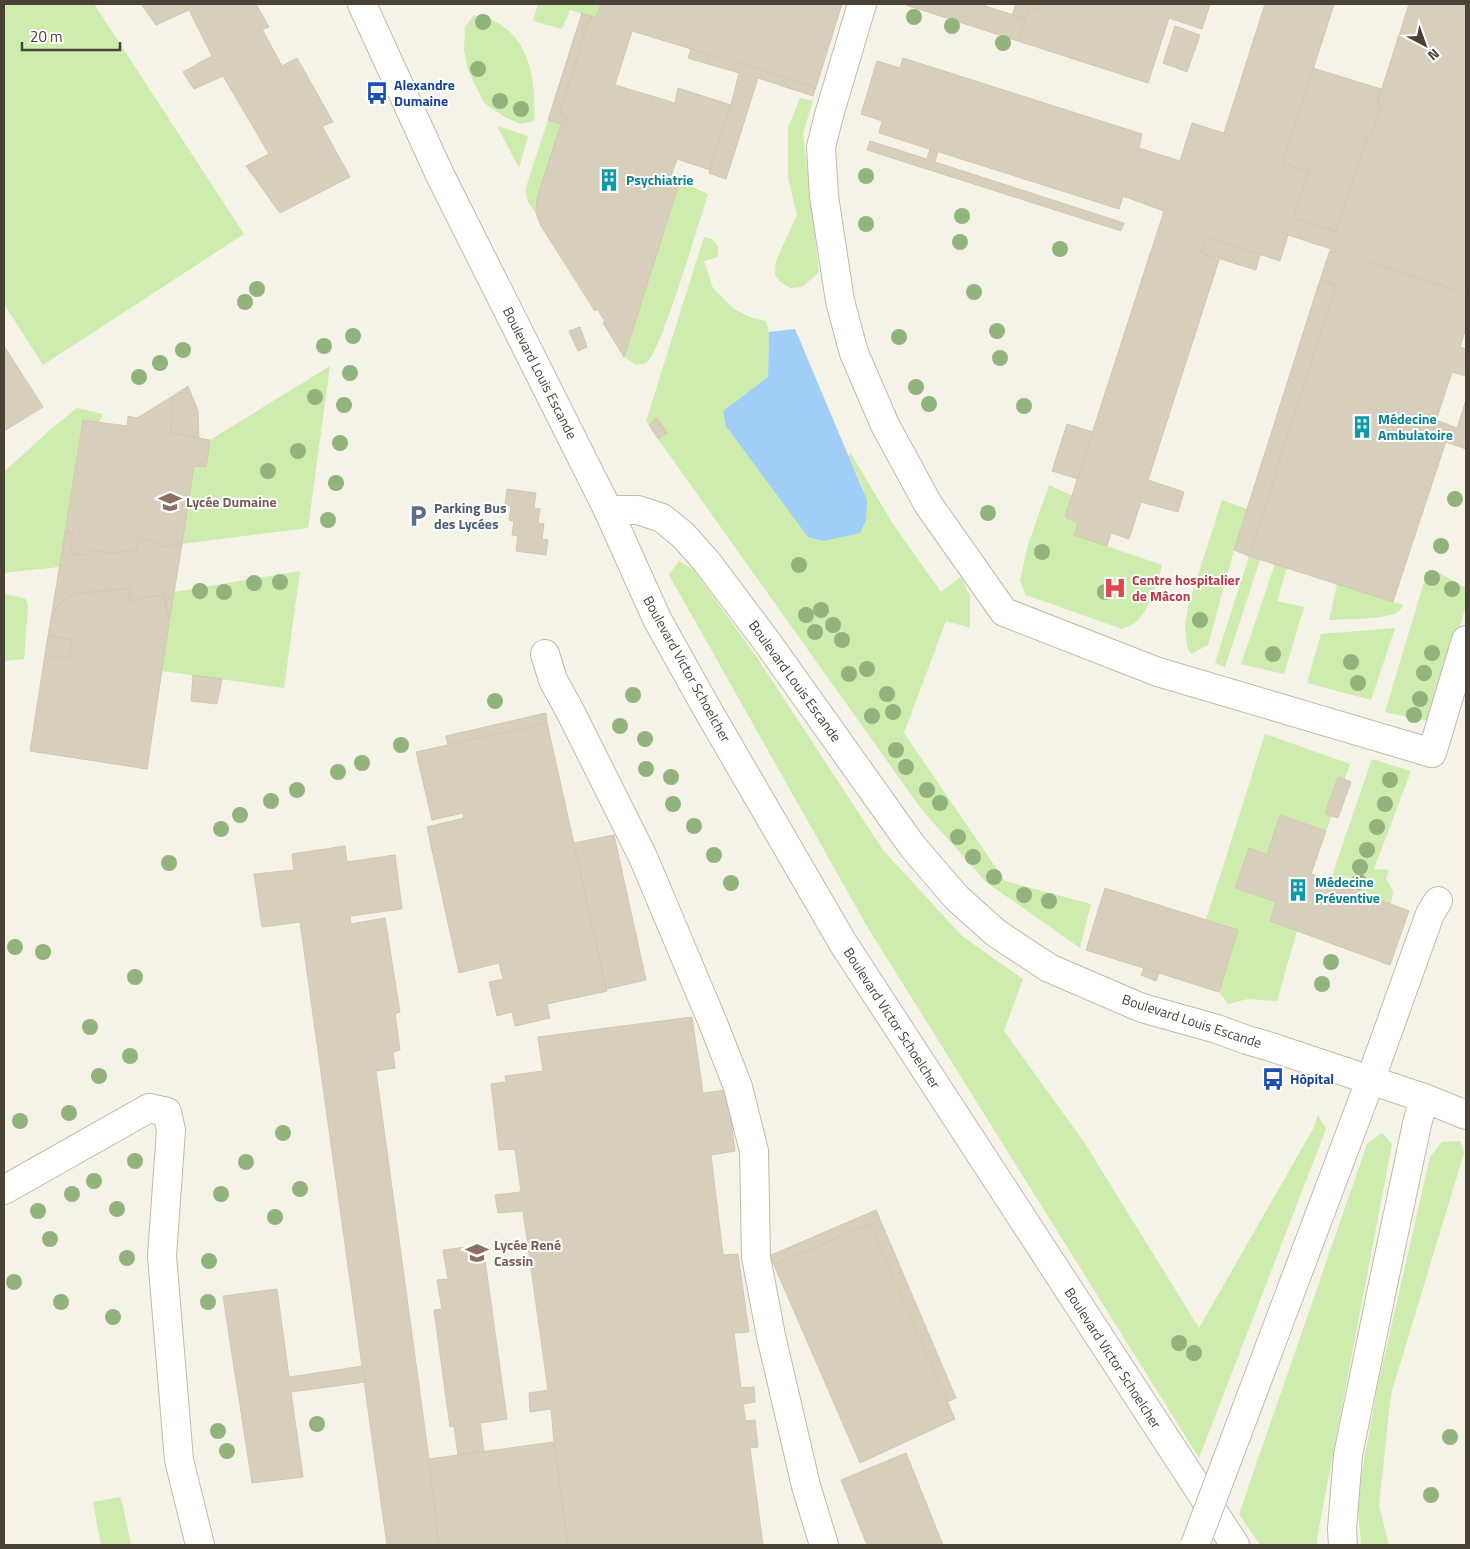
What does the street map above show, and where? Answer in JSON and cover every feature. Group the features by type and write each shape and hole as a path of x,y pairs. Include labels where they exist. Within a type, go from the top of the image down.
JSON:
{"street":[{"name":"Boulevard Louis Escande","path":"362,4 440,176 608,510 638,510 662,518 683,535 707,562 770,646 913,847 957,898 996,933 1049,968 1142,1008 1217,1029 1424,1098 1466,1115"},
{"path":"862,4 821,147 824,196 840,301 854,352 885,425 928,504 1004,612 1158,672 1432,753 1466,640"},
{"name":"Boulevard Victor Schoelcher","path":"608,510 657,619 843,943 1235,1545"},
{"path":"545,654 553,680 643,857 738,1087 754,1151 756,1258 771,1336 806,1486 824,1545"},
{"path":"1195,1545 1370,1081 1430,914 1438,901"},
{"path":"1343,1545 1342,1529 1348,1455 1424,1098"},
{"path":"4,1190 149,1108 167,1112 170,1130 162,1256 179,1460 200,1545"}],"green space":[{"path":"4,4 94,4 244,234 43,365 4,304"},
{"path":"538,4 601,4 596,18 570,10 562,29 533,21"},
{"path":"474,15 494,21 508,30 524,52 532,79 534,121 520,124 503,116 484,103 468,70 464,50 465,27"},
{"path":"800,98 813,101 803,133 819,272 802,287 791,288 780,282 775,275 776,261 797,215 788,178 788,128"},
{"path":"548,120 561,124 536,213 528,201 526,187"},
{"path":"497,126 528,136 519,168"},
{"path":"680,181 708,194 680,284 661,335 647,362 636,365 624,357"},
{"path":"704,237 712,239 718,246 718,257 704,261 713,288 734,309 750,317 766,321 769,332 768,377 723,411 824,540 860,532 864,522 866,503 861,485 849,457 850,452 893,524 941,592 961,577 970,596 970,628 946,621 904,733 1005,881 1091,904 1080,948 986,882 922,810 658,439 667,433 656,419 649,425 646,421"},
{"path":"330,366 308,528 182,544 194,466 206,467 210,440"},
{"path":"77,408 103,414 99,422 83,420 59,567 4,573 4,472"},
{"path":"1049,485 1073,496 1065,517 1078,523 1074,535 1162,565 1145,611 1134,623 1122,629 1026,595 1020,580 1028,545"},
{"path":"1222,500 1247,509 1208,645 1191,654 1187,646 1185,626 1188,607"},
{"path":"1249,556 1260,560 1225,667 1215,663"},
{"path":"679,561 694,570 756,656 883,850 962,936 1023,979 1004,1031 1084,1142 1199,1328 1313,1129 1318,1115 1326,1129 1199,1458 868,928 669,575"},
{"path":"1275,564 1287,568 1277,601 1304,607 1284,674 1241,664"},
{"path":"300,571 284,688 162,671 174,592"},
{"path":"1427,572 1437,572 1466,588 1466,605 1427,721 1385,712"},
{"path":"1337,584 1403,605 1399,611 1386,616 1329,620"},
{"path":"4,595 26,599 28,606 24,659 5,661 4,659"},
{"path":"1395,628 1371,700 1307,683 1321,634"},
{"path":"1265,734 1350,764 1326,831 1280,815 1267,855 1249,849 1236,889 1276,902 1297,931 1277,1001 1248,999 1228,1004 1219,992 1238,930 1206,920"},
{"path":"1372,759 1411,771 1374,869 1389,870 1386,878 1393,892 1391,904 1330,881"},
{"path":"1382,1133 1392,1144 1317,1538 1318,1545 1260,1545 1239,1514 1367,1144"},
{"path":"1460,1141 1464,1153 1391,1394 1379,1505 1389,1545 1361,1545 1357,1498 1378,1385 1430,1157 1442,1142"},
{"path":"121,1497 131,1545 101,1545 93,1502"}],"water":[{"path":"795,329 867,500 866,520 860,533 824,541 808,537 726,426 723,411 768,377 769,332"}],"building":[{"path":"141,4 256,4 269,27 262,29 282,66 297,58 333,122 322,126 350,177 280,213 246,166 269,154 223,76 194,89 183,72 212,56 189,10 156,25"},
{"name":"Psychiatrie","path":"601,4 842,4 816,87 632,31 615,85 675,103 678,88 731,105 710,170 677,159 670,179 680,181 624,357 603,323 605,321 597,309 595,311 541,226 536,213 537,198 561,124 564,125 567,116 559,113 590,17 595,19"},
{"path":"903,4 979,4 1026,19 1018,41"},
{"path":"1016,4 1040,4 1038,10 1029,7 1026,19 1012,15"},
{"path":"1040,4 1210,4 1202,29 1169,18 1148,83 1018,41 1029,7 1038,10"},
{"path":"1265,4 1334,4 1283,163 1309,171 1293,218 1336,231 1367,136 1371,137 1381,105 1377,104 1409,4 1466,4 1466,293 1288,235 1280,261 1206,237 1201,253 1219,260 1148,480 1184,492 1178,512 1141,502 1129,539 1111,533 1107,546 1074,535 1078,523 1065,517 1164,211 1123,196 1119,209 879,133 882,121 861,114 877,61 900,68 903,58 1142,134 1139,148 1180,161 1192,123 1224,133"},
{"path":"582,13 596,18 590,17 559,113 567,116 564,125 548,120"},
{"path":"1175,26 1200,35 1187,72 1163,63"},
{"path":"691,49 816,87 813,96 758,78 726,179 709,173 731,105 739,73 688,58"},
{"path":"1313,68 1381,89 1377,104 1381,105 1371,137 1367,136 1336,231 1293,218 1309,171 1283,163"},
{"path":"870,141 927,159 930,149 938,151 935,162 1124,223 1121,231 867,150"},
{"path":"1206,237 1260,254 1256,270 1201,253"},
{"name":"Médecine Ambulatoire","path":"1330,250 1466,293 1466,328 1460,347 1466,349 1466,376 1452,372 1432,433 1447,438 1393,602 1249,556 1336,285 1320,280"},
{"path":"1320,280 1336,285 1249,556 1234,550"},
{"path":"580,327 587,347 578,351 569,331"},
{"path":"4,346 43,407 4,431"},
{"path":"188,386 198,411 199,438 171,433 173,396"},
{"path":"173,396 171,433 210,440 206,467 194,466 182,544 159,547 158,542 139,539 137,550 112,553 92,550 91,555 74,555 70,550 73,533 65,532 83,420 127,426 128,416 137,418"},
{"path":"1466,400 1466,449 1446,442 1447,438 1432,433 1436,420 1457,428"},
{"path":"657,418 667,433 658,439 649,425"},
{"path":"1067,424 1093,432 1078,479 1052,471"},
{"path":"507,489 536,493 534,508 540,509 538,523 544,524 542,539 548,540 546,555 516,551 518,536 512,535 514,521 509,520 511,506 505,505"},
{"path":"65,532 73,533 70,550 74,555 91,555 92,550 112,553 137,550 139,539 158,542 159,547 182,544 170,617 167,616 165,595 138,598 137,601 129,600 131,588 91,592 68,597 56,608 51,619"},
{"path":"131,588 129,600 137,601 138,598 165,595 167,616 170,617 147,769 30,751 45,655 69,659 72,640 48,636 51,619 56,608 74,594"},
{"path":"48,636 72,640 69,659 45,655"},
{"path":"193,675 222,679 217,704 191,701"},
{"path":"546,713 547,723 448,745 446,736"},
{"path":"547,723 607,991 547,1004 550,1018 515,1026 512,1012 497,1016 489,982 503,979 499,963 459,973 427,827 464,818 463,813 432,820 416,752"},
{"path":"1338,777 1351,782 1338,818 1325,814"},
{"name":"Médecine Préventive","path":"1280,815 1326,831 1311,874 1409,911 1390,965 1270,921 1276,902 1235,888 1249,848 1267,855"},
{"path":"614,835 646,980 606,989 574,843"},
{"path":"345,846 347,862 395,855 402,909 350,916 351,924 385,918 400,1012 395,1014 400,1050 393,1052 395,1068 376,1071 439,1545 387,1545 300,922 262,927 254,874 294,870 292,854"},
{"path":"1105,888 1238,930 1219,992 1086,950"},
{"path":"1144,968 1159,973 1156,981 1141,975"},
{"path":"692,1017 703,1093 727,1090 735,1151 711,1155 723,1255 738,1254 749,1332 734,1333 741,1388 754,1387 755,1402 743,1404 746,1421 755,1420 758,1447 750,1448 763,1545 568,1545 551,1409 530,1412 529,1393 548,1390 523,1211 498,1213 495,1195 521,1192 515,1149 499,1150 491,1084 506,1082 505,1076 543,1071 538,1037"},
{"path":"876,1210 956,1398 947,1402 870,1224 774,1265 769,1256"},
{"path":"870,1224 955,1419 860,1463 774,1265"},
{"path":"483,1245 507,1419 480,1423 484,1451 458,1455 454,1426 450,1427 434,1310 442,1309 437,1280 448,1279 443,1250"},
{"path":"277,1289 289,1377 363,1366 365,1382 291,1392 303,1477 252,1483 223,1296"},
{"path":"554,1442 568,1545 439,1545 429,1459"},
{"path":"906,1453 943,1545 867,1545 841,1480"}],"place":[{"name":"Alexandre Dumaine","path":"377,93"},
{"name":"Psychiatrie","path":"609,180"},
{"name":"Médecine Ambulatoire","path":"1362,427"},
{"name":"Lycée Dumaine","path":"170,502"},
{"name":"Parking Bus des Lycées","path":"418,516"},
{"name":"Centre hospitalier de Mâcon","path":"1115,588"},
{"name":"Médecine Préventive","path":"1298,890"},
{"name":"Hôpital","path":"1273,1079"},
{"name":"Lycée René Cassin","path":"477,1253"}]}
